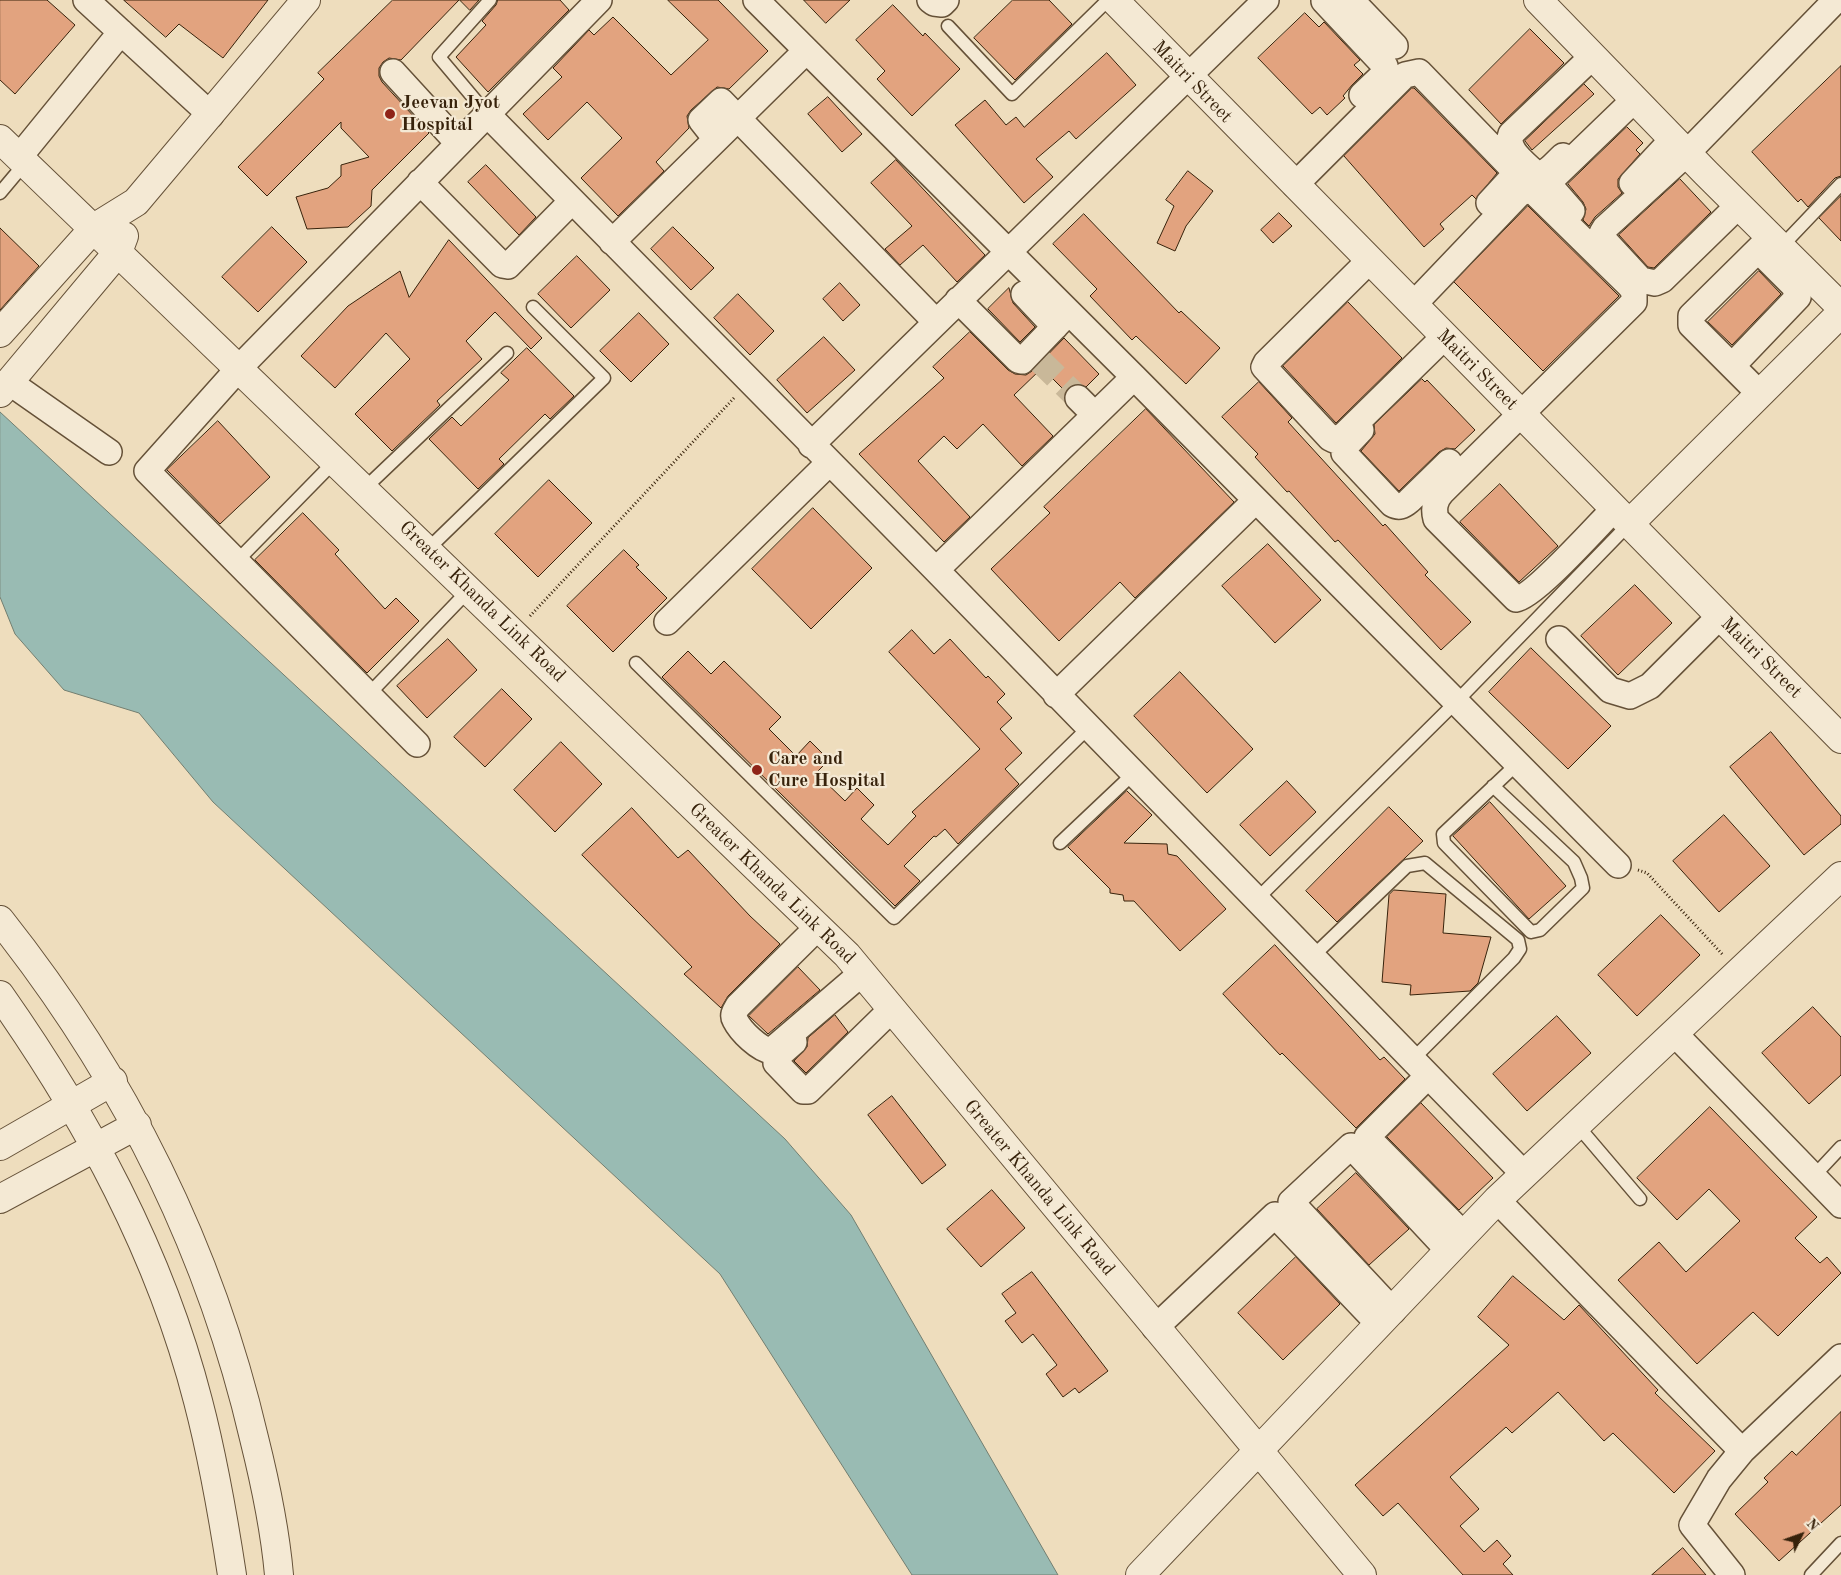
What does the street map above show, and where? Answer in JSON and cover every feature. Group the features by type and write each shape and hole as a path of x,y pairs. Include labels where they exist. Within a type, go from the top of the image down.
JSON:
{"street":[{"path":"86,0 211,116"},
{"path":"0,333 94,228 136,202 211,116 306,0"},
{"path":"417,744 146,471 239,368 599,0"},
{"path":"756,0 1007,252 1066,320"},
{"path":"930,0 934,3 942,4 946,0"},
{"name":"Maitri Street","path":"1114,0 1186,76 1841,739"},
{"path":"811,445 1186,76 1266,0"},
{"path":"1351,0 1394,46"},
{"path":"1538,0 1631,97 1739,205 1770,244 1794,286 1798,297 1732,366"},
{"path":"1288,179 1384,74 1385,66 1382,60 1324,1"},
{"path":"1631,97 1552,179 1551,187 1578,218 1585,222 1598,218 1680,146 1832,1"},
{"path":"15,153 121,32"},
{"path":"612,242 806,51"},
{"path":"1455,96 1489,132 1496,134 1589,53"},
{"path":"1589,53 1511,134 1508,141 1511,148 1536,174 1541,174 1548,170 1631,97"},
{"path":"393,72 458,143"},
{"path":"1288,179 1405,75 1419,72 1427,79 1505,161 1513,174 1511,180 1408,299"},
{"path":"487,114 936,570 1524,1174"},
{"path":"738,118 936,322"},
{"path":"1680,146 1602,233 1607,244 1641,280 1655,284 1662,280 1739,205"},
{"name":"Greater Khanda Link Road","path":"15,153 818,927 892,1009 1362,1575"},
{"path":"420,182 502,265 508,266 572,201"},
{"path":"1408,299 1520,194 1529,190 1534,192 1634,292 1634,302 1516,409 1403,506 1392,504 1348,458 1344,448 1447,340"},
{"path":"109,452 4,388 118,252 136,202"},
{"path":"1770,244 1841,307"},
{"path":"1760,394 1690,320 1691,316 1770,244"},
{"path":"1369,261 1264,367 1330,438 1334,440 1344,435 1447,340"},
{"path":"1024,294 1066,320 1134,377 1618,865"},
{"path":"958,300 1018,360 1022,361 1066,320"},
{"path":"1516,409 1442,492 1434,512 1436,519 1516,599 1522,598 1533,590 1622,516 1760,394 1841,313"},
{"path":"1038,359 1066,320"},
{"path":"936,570 1086,406 1134,377"},
{"path":"667,622 829,463"},
{"path":"1056,695 1255,501"},
{"path":"1559,639 1610,690 1630,696 1650,686 1720,616"},
{"path":"1140,1575 1259,1453 1497,1200 1841,876"},
{"path":"0,920 36,965 76,1022 113,1081 138,1125 179,1209 214,1297 243,1387 264,1478 280,1575"},
{"path":"818,927 738,1006 734,1013 735,1020 740,1028 763,1049 771,1051 864,976"},
{"path":"864,976 776,1057 776,1063 803,1091 808,1091 892,1009"},
{"path":"0,995 37,1048 96,1146 136,1228 170,1312 198,1399 218,1487 232,1575"},
{"path":"1674,1033 1841,1204"},
{"path":"1420,1068 1367,1137 1457,1243"},
{"path":"0,1146 113,1081"},
{"path":"0,1199 138,1125"},
{"path":"1386,1318 1291,1202 1351,1146 1457,1243"},
{"path":"1497,1200 1742,1451"},
{"path":"1155,1328 1275,1215 1386,1318"},
{"path":"1732,1575 1692,1525 1718,1479 1742,1451 1841,1357"}],"lane":[{"path":"487,114 440,57 490,0"},
{"path":"948,26 1012,94 1108,0"},
{"path":"0,193 15,153"},
{"path":"1770,244 1841,184"},
{"path":"427,550 604,378 532,307"},
{"path":"364,489 507,353"},
{"path":"236,562 335,461"},
{"path":"1256,900 1456,702 1622,516"},
{"path":"368,695 469,590"},
{"path":"636,664 894,918 1088,728"},
{"path":"1493,786 1574,862 1581,878 1583,888 1540,930 1531,932 1444,843 1443,834 1493,786 1517,764"},
{"path":"1060,843 1133,774"},
{"path":"1312,957 1407,866 1425,863 1518,940 1520,949 1514,958 1420,1068"},
{"path":"1577,1125 1640,1199"},
{"path":"1814,1176 1841,1147"},
{"path":"1811,1575 1841,1543"}],"path":[{"path":"514,633 749,382"},
{"path":"1618,865 1648,873 1739,972"}],"water":[{"path":"0,412 785,1139 851,1215 1058,1575 912,1575 720,1274 213,802 139,713 64,690 15,634 0,597"}],"building":[{"path":"0,0 47,0 75,25 15,94 0,80"},
{"path":"124,0 268,0 223,58 179,24 166,37"},
{"path":"393,0 459,0 401,60 389,58 379,68 379,76 382,82 429,133 372,190 371,206 348,227 307,229 296,197 328,188 341,176 341,165 369,157 341,128 341,122 267,196 238,167 324,79 318,73"},
{"path":"460,0 479,0 470,10"},
{"path":"498,0 560,0 569,10 488,92 456,57 486,25 482,21"},
{"path":"668,0 718,0 768,51 729,89 717,87 691,110 687,116 689,128 656,162 664,171 618,216 581,178 622,138 587,102 548,140 523,114 562,77 553,68 589,30 594,35 613,17 671,75 708,40"},
{"path":"804,0 850,0 826,23"},
{"path":"1013,0 1049,0 1072,24 1015,80 974,38"},
{"path":"893,5 923,36 925,33 960,69 912,116 877,79 885,71 856,40"},
{"path":"1305,13 1319,27 1324,22 1360,60 1354,65 1363,74 1343,96 1345,98 1327,115 1320,107 1312,114 1258,58"},
{"path":"1530,29 1564,63 1501,124 1469,90"},
{"path":"1107,53 1136,85 1076,139 1069,131 1036,159 1053,177 1024,203 955,125 985,100 1006,125 1016,117 1024,127"},
{"path":"1841,66 1841,176 1835,178 1808,207 1801,199 1798,202 1752,152"},
{"path":"1584,84 1594,94 1532,150 1525,141"},
{"path":"1412,88 1497,173 1476,199 1472,195 1440,224 1444,229 1424,247 1344,156"},
{"path":"828,97 862,134 842,152 808,114"},
{"path":"1627,127 1643,143 1636,150 1640,154 1618,179 1618,187 1622,193 1595,217 1589,226 1583,220 1586,209 1583,202 1568,184"},
{"path":"896,160 985,255 957,282 923,245 900,265 885,249 912,226 871,183"},
{"path":"486,165 536,217 519,235 468,182"},
{"path":"1188,171 1213,191 1186,226 1175,251 1157,243 1174,206 1166,200"},
{"path":"1680,179 1711,212 1654,268 1648,267 1619,235"},
{"path":"1841,196 1841,241 1819,218"},
{"path":"1528,206 1619,296 1543,371 1454,282"},
{"path":"1279,213 1292,226 1273,243 1261,230"},
{"path":"1084,214 1179,313 1181,311 1220,348 1186,384 1136,336 1132,340 1090,296 1097,289 1053,244"},
{"path":"272,227 307,262 258,312 222,277"},
{"path":"673,227 714,268 691,290 651,249"},
{"path":"0,228 39,266 0,310"},
{"path":"449,240 542,338 531,349 495,312 466,341 482,359 437,401 440,405 392,451 355,414 410,359 386,333 335,388 301,356 348,306 400,271 409,297"},
{"path":"577,256 610,290 571,328 538,294"},
{"path":"1759,271 1781,294 1732,345 1708,322"},
{"path":"840,283 860,305 843,321 823,299"},
{"path":"1009,288 1013,303 1035,327 1020,342 988,309"},
{"path":"738,294 774,331 750,355 714,318"},
{"path":"1348,302 1402,358 1336,423 1283,366"},
{"path":"639,313 669,344 631,382 600,351"},
{"path":"970,332 1008,370 1015,374 1026,375 1032,371 1064,338 1099,374 1086,387 1075,384 1066,392 1042,368 1014,395 1053,436 1022,466 983,424 957,449 944,436 918,461 970,517 944,542 859,454 944,378 933,367"},
{"path":"824,337 855,370 807,413 777,380"},
{"path":"527,348 574,396 550,419 545,414 499,459 504,464 478,489 429,439 452,417 461,426 509,380 501,373"},
{"path":"1422,379 1425,382 1427,380 1475,430 1455,449 1446,448 1439,452 1399,491 1361,451 1375,434 1374,425"},
{"path":"1259,382 1292,418 1288,422 1383,526 1385,524 1428,572 1425,575 1471,622 1441,650 1338,540 1335,542 1289,491 1287,492 1255,457 1258,454 1222,417"},
{"path":"1146,409 1234,502 1135,598 1120,582 1059,641 991,569 1050,513 1044,507"},
{"path":"218,421 270,477 220,524 167,470"},
{"path":"549,480 592,523 538,577 495,534"},
{"path":"1500,484 1558,546 1519,582 1460,522"},
{"path":"813,508 872,568 811,629 752,569"},
{"path":"303,513 339,550 335,554 385,609 396,598 419,621 367,673 255,560"},
{"path":"1268,544 1321,600 1275,643 1222,586"},
{"path":"624,550 639,565 636,567 667,598 613,652 567,606"},
{"path":"1635,585 1672,623 1618,675 1581,636"},
{"path":"912,630 934,654 950,639 986,678 988,676 1005,694 997,702 1012,718 1000,729 1022,753 1005,769 1019,784 958,844 945,829 936,837 934,836 904,866 920,881 895,906 662,677 688,651 711,674 724,661 781,717 769,729 796,756 810,741 829,760 816,773 845,801 857,788 874,805 861,819 888,845 916,816 912,812 980,749 889,652"},
{"path":"448,639 477,670 427,718 397,686"},
{"path":"1531,648 1611,726 1568,769 1489,692"},
{"path":"1180,672 1253,749 1207,793 1134,716"},
{"path":"502,689 532,719 485,767 454,737"},
{"path":"1771,732 1841,816 1841,824 1804,855 1730,767"},
{"path":"561,742 602,784 555,832 514,790"},
{"path":"1287,781 1316,812 1270,856 1240,825"},
{"path":"1127,791 1152,815 1124,843 1167,844 1168,854 1177,856 1226,909 1180,951 1134,901 1124,901 1123,895 1110,893 1110,889 1068,847"},
{"path":"1490,802 1566,886 1529,919 1453,836"},
{"path":"1389,807 1423,841 1337,922 1306,891"},
{"path":"632,808 678,858 688,850 750,916 780,944 728,996 721,1008 684,974 692,967 582,855"},
{"path":"1724,815 1770,866 1719,912 1673,861"},
{"path":"1394,890 1446,894 1443,933 1491,937 1478,983 1470,991 1410,995 1411,985 1382,982 1389,895"},
{"path":"1661,915 1700,955 1637,1016 1598,975"},
{"path":"1275,945 1380,1060 1384,1057 1405,1079 1356,1128 1282,1053 1280,1055 1223,994"},
{"path":"798,967 820,990 768,1034 749,1016"},
{"path":"1813,1007 1841,1037 1841,1075 1809,1104 1762,1053"},
{"path":"835,1015 848,1032 806,1073 794,1061 807,1047 808,1038"},
{"path":"1557,1016 1591,1053 1527,1111 1493,1074"},
{"path":"892,1096 946,1165 922,1184 868,1115"},
{"path":"1421,1103 1493,1178 1459,1210 1387,1137"},
{"path":"1710,1107 1817,1217 1795,1238 1820,1263 1827,1257 1841,1273 1778,1336 1753,1312 1697,1364 1618,1280 1659,1242 1686,1272 1740,1221 1709,1189 1677,1220 1637,1178"},
{"path":"1356,1173 1409,1229 1369,1265 1317,1209"},
{"path":"992,1190 1025,1228 981,1267 947,1229"},
{"path":"1296,1257 1340,1304 1283,1360 1238,1313"},
{"path":"1032,1272 1108,1371 1079,1393 1075,1388 1063,1397 1046,1374 1057,1365 1033,1334 1022,1343 1005,1321 1016,1313 1002,1294"},
{"path":"1513,1276 1564,1320 1579,1305 1658,1390 1655,1393 1715,1451 1674,1493 1613,1433 1604,1441 1558,1392 1512,1433 1506,1427 1450,1477 1479,1509 1460,1526 1484,1552 1497,1540 1511,1556 1503,1564 1513,1575 1463,1575 1398,1503 1383,1516 1355,1485 1509,1345 1478,1317"},
{"path":"1841,1412 1841,1505 1779,1561 1735,1514 1768,1482 1764,1478 1792,1451 1796,1455"},
{"path":"1683,1548 1706,1575 1652,1575"}],"tunnel":[{"path":"1038,359 1078,398"}],"place":[{"name":"Jeevan Jyot Hospital","path":"390,114"},
{"name":"Care and Cure Hospital","path":"757,770"}]}
